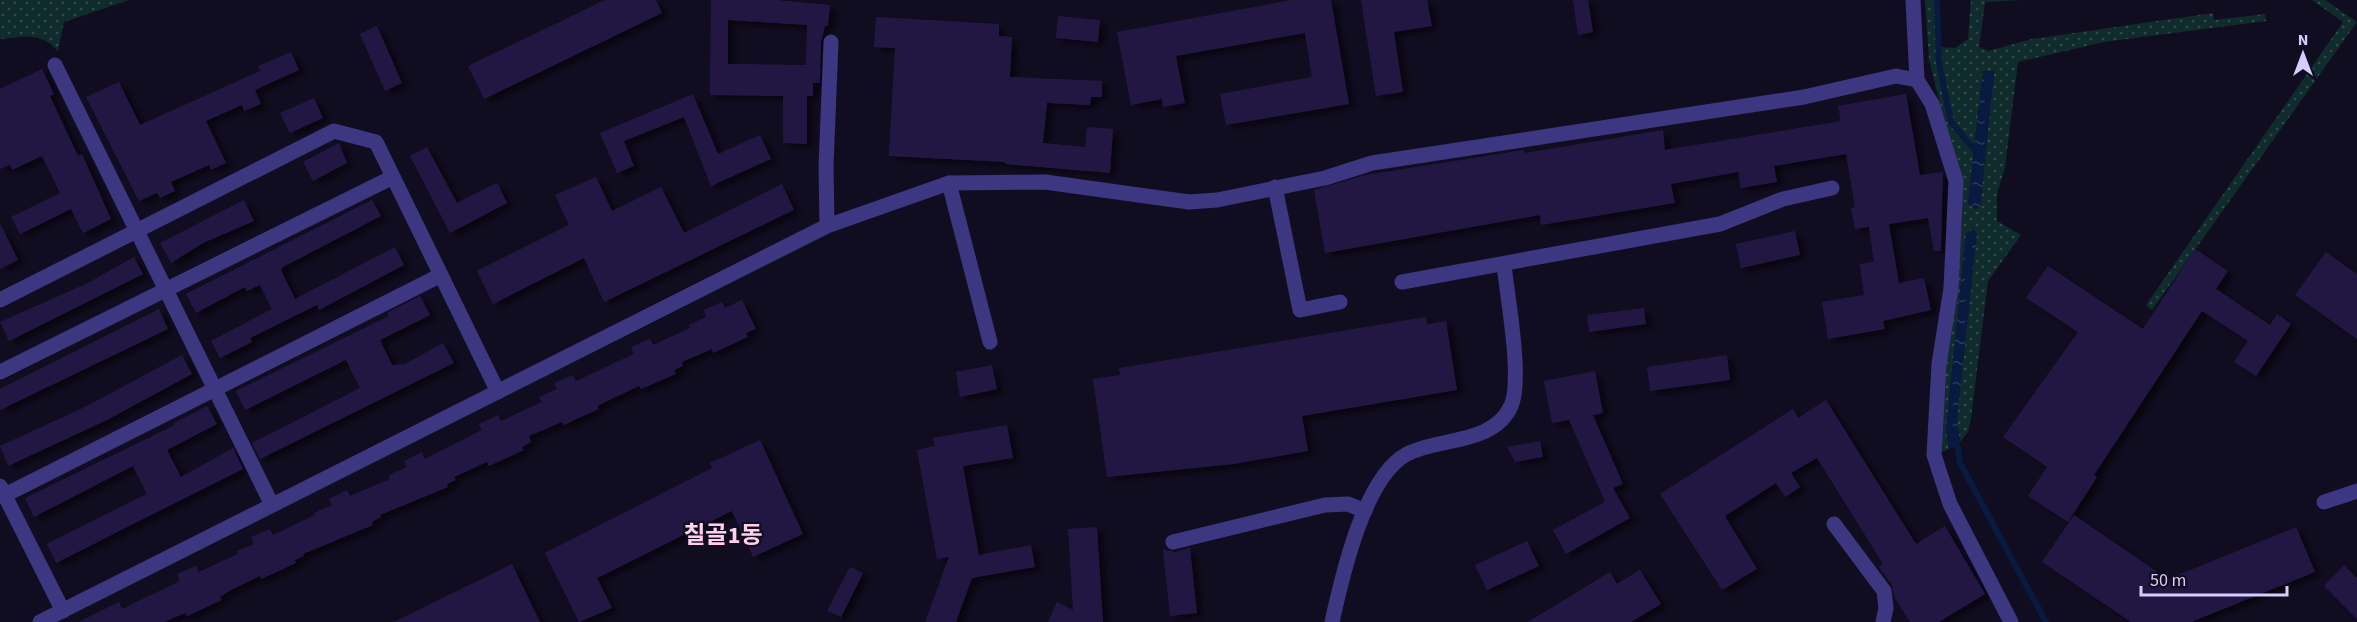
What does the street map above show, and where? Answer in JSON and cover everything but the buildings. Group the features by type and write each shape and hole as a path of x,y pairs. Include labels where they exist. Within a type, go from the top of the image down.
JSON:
{"street":[{"path":"1913,0 1917,80 1932,104 1956,180 1951,288 1939,364 1934,455 1950,504 2010,622"},
{"path":"827,226 826,166 831,42"},
{"path":"55,65 272,506"},
{"path":"40,622 827,226 949,183 1045,182 1189,202 1217,200 1325,178 1372,163 1792,99 1896,76 1917,80"},
{"path":"0,300 334,131 375,142 498,392"},
{"path":"0,372 393,177"},
{"path":"949,183 990,342"},
{"path":"1275,187 1300,310 1340,302"},
{"path":"1402,282 1720,225 1783,199 1832,188"},
{"path":"1332,622 1342,575 1365,511 1383,476 1406,455 1431,446 1467,439 1503,420 1512,404 1516,380 1504,265"},
{"path":"63,611 2,491 216,390 441,275"},
{"path":"2324,502 2357,491"},
{"path":"1173,542 1324,505 1348,504 1365,511"},
{"path":"1834,524 1884,591 1886,608 1883,622"}],"green space":[{"path":"0,0 129,0 64,22 58,51 45,40 38,38 0,39"},
{"path":"1925,0 1935,0 1937,63 1950,122 1974,151 1968,203 1975,209 1980,206 1994,72 1983,71 1974,148 1953,121 1940,63 1940,47 1955,48 1968,39 1971,0 2022,0 1985,2 1979,47 1988,51 2032,39 2213,13 2214,20 2265,14 2266,21 2104,42 2018,62 2005,167 1997,194 1997,221 2021,235 1988,281 1971,418 1968,432 1960,442 1957,421 1966,233 1946,430 1949,449 1941,452 1938,433 1960,184 1929,60"},
{"path":"2312,0 2325,0 2357,22 2152,310 2146,305 2343,22"}],"water":[{"path":"1983,71 1994,71 1980,207 1975,209 1968,203"},
{"path":"1974,229 1977,234 1957,421 1960,442 1949,449 1946,430 1966,233"}],"waterway":[{"path":"1937,0 1939,63 1951,122 1978,154"},
{"path":"1956,437 1960,463 2046,622"}],"district":[{"name":"칠골1동","path":"723,535"}]}
